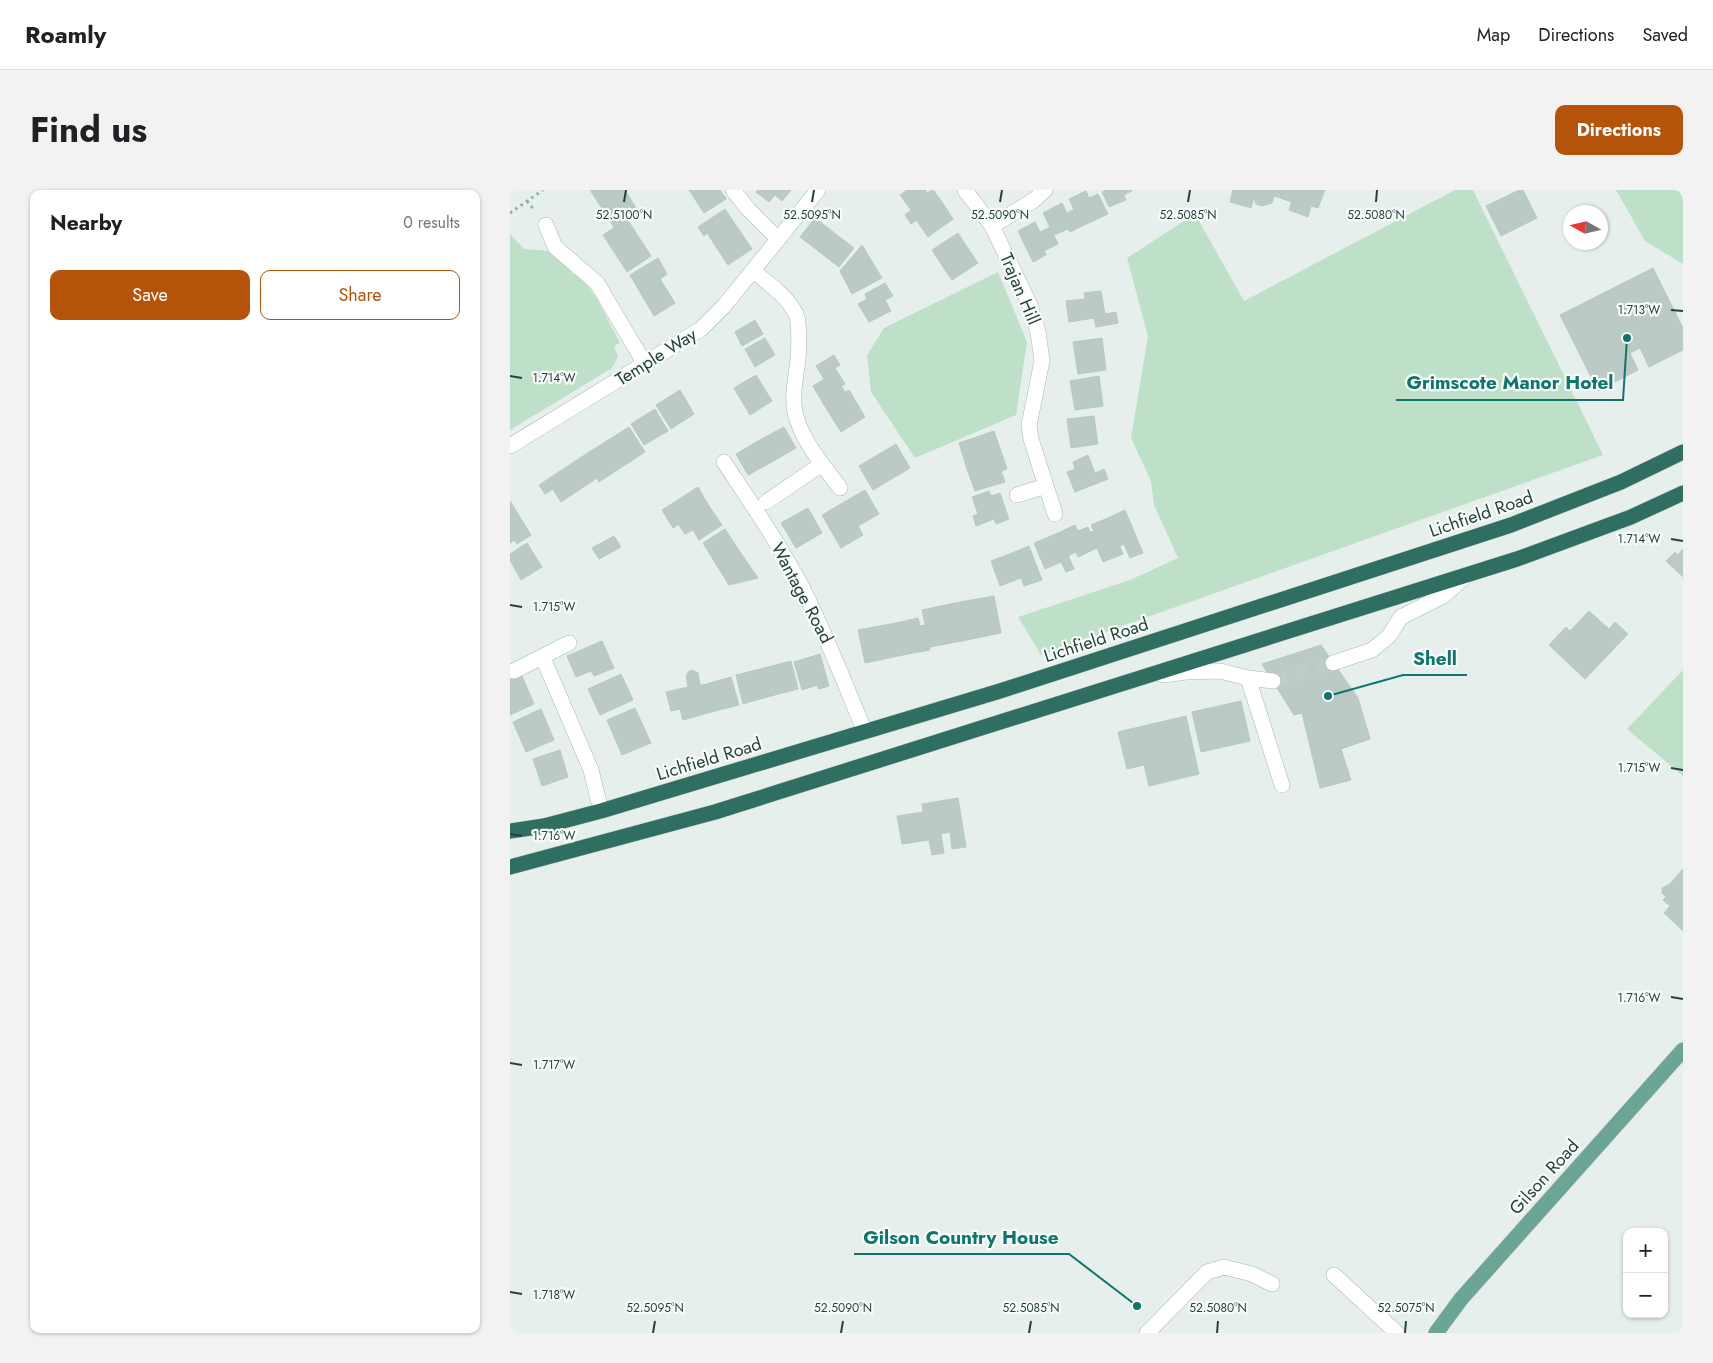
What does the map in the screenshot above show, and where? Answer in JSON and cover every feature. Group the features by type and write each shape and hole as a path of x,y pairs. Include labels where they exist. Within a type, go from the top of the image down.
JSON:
{"highway":[{"name":"Lichfield Road","path":"511,829 544,826 601,810 1000,691 1511,526 1621,482 1683,452"},
{"path":"510,867 715,812 1467,575 1517,559 1631,517 1683,493"}],"main road":[{"name":"Gilson Road","path":"1436,1333 1461,1299 1683,1050"}],"street":[{"path":"733,190 748,209 778,239"},
{"name":"Temple Way","path":"510,446 701,329 724,306 818,190"},
{"name":"Trajan Hill","path":"965,190 985,214 992,226 1030,305 1038,332 1042,361 1029,425 1031,439 1055,514"},
{"path":"992,226 1034,200 1045,190"},
{"path":"546,225 555,247 597,283 645,364"},
{"path":"753,270 782,296 796,315 799,358 793,390 795,412 804,435 840,488"},
{"name":"Wantage Road","path":"724,462 802,587 831,648 865,732"},
{"path":"766,502 822,464"},
{"path":"1018,496 1046,486"},
{"path":"1333,663 1372,650 1389,636 1401,617 1443,596 1467,575"},
{"path":"514,671 543,658 569,643"},
{"path":"543,658 591,770 601,810"},
{"path":"1139,678 1186,672 1220,671 1248,678 1273,680"},
{"path":"1248,678 1282,785"},
{"path":"1147,1333 1207,1272 1224,1267 1252,1274 1272,1284"},
{"path":"1334,1275 1397,1333"}],"path":[{"path":"510,213 543,190"}],"green space":[{"path":"1455,190 1473,190 1603,455 1041,655 1018,617 1130,580 1178,558 1154,505 1151,481 1131,438 1148,336 1127,258 1195,214 1244,301"},
{"path":"1616,190 1683,190 1683,264 1645,241"},
{"path":"510,234 524,249 554,253 572,273 584,281 597,299 620,343 614,346 618,357 612,368 510,430"},
{"path":"998,272 1027,342 1016,415 915,458 871,392 867,355 884,328"},
{"path":"1683,670 1683,776 1627,729"}],"building":[{"path":"590,190 625,190 638,211 614,227"},
{"path":"689,190 720,190 726,199 704,213"},
{"path":"758,190 791,190 782,201 775,195 769,202 756,192"},
{"path":"907,190 925,190 927,193 933,190 942,202 911,224 905,215 911,210 900,195"},
{"path":"1106,190 1132,191 1124,195 1126,200 1109,207 1102,192"},
{"path":"1233,190 1256,190 1251,208 1230,202"},
{"path":"1256,190 1276,190 1272,203 1262,206 1256,204 1254,197"},
{"path":"1276,190 1296,190 1292,202 1274,196"},
{"path":"1296,190 1325,190 1318,208 1311,206 1308,217 1289,210"},
{"path":"1519,190 1523,190 1537,218 1501,236 1486,206"},
{"path":"1086,191 1089,198 1098,194 1108,214 1082,226 1069,199"},
{"path":"942,202 953,219 928,237 916,220"},
{"path":"1062,203 1067,213 1074,209 1082,226 1070,232 1068,229 1054,235 1043,213"},
{"path":"725,209 752,249 728,265 707,233 704,236 698,227"},
{"path":"815,218 854,248 839,267 800,237"},
{"path":"627,219 651,256 627,272 603,235"},
{"path":"1035,222 1040,232 1050,227 1058,244 1044,251 1046,255 1033,262 1018,231"},
{"path":"958,233 967,247 941,264 932,250"},
{"path":"862,245 882,278 852,294 840,271"},
{"path":"967,247 978,263 952,280 941,264"},
{"path":"658,258 667,274 660,279 675,303 654,316 630,275"},
{"path":"1653,268 1683,328 1683,350 1649,367 1640,348 1630,353 1638,370 1598,391 1560,315"},
{"path":"885,283 893,296 885,300 891,311 869,322 858,304 867,299 865,294"},
{"path":"1101,291 1105,314 1116,312 1118,323 1096,327 1094,318 1069,322 1066,301 1085,299 1084,293"},
{"path":"755,320 763,334 742,346 735,332"},
{"path":"765,338 775,355 755,367 745,349"},
{"path":"1102,338 1106,370 1078,374 1073,342"},
{"path":"834,355 840,365 835,368 845,384 841,386 845,392 824,405 813,386 824,379 816,366"},
{"path":"756,375 772,401 750,415 734,388"},
{"path":"1099,376 1103,406 1075,410 1070,381"},
{"path":"680,390 694,414 671,429 656,405"},
{"path":"849,390 865,417 841,432 824,405"},
{"path":"655,409 668,431 644,445 631,424"},
{"path":"1094,416 1098,444 1071,448 1067,419"},
{"path":"629,427 645,452 599,482 583,456"},
{"path":"784,427 796,448 770,463 758,441"},
{"path":"994,431 1003,457 967,469 959,443"},
{"path":"758,441 770,463 748,475 736,454"},
{"path":"896,444 910,468 873,490 859,466"},
{"path":"1088,455 1095,473 1104,469 1108,479 1075,492 1067,472 1075,469 1073,462"},
{"path":"583,456 597,478 561,502 553,489 545,494 539,485"},
{"path":"1003,457 1007,469 1001,471 1005,482 975,491 967,469"},
{"path":"698,487 709,506 673,528 662,510"},
{"path":"865,490 879,514 858,526 863,535 841,548 822,515"},
{"path":"989,491 991,496 1000,493 1009,519 996,524 994,519 976,526 973,516 978,514 972,497"},
{"path":"510,501 531,535 517,544 515,540 510,543"},
{"path":"709,506 722,525 699,540 693,530 685,534 679,525"},
{"path":"808,508 822,533 796,548 781,523"},
{"path":"1125,510 1143,553 1130,558 1124,544 1120,546 1108,518"},
{"path":"1108,518 1123,554 1103,562 1090,532 1094,531 1091,525"},
{"path":"1075,525 1078,531 1088,527 1097,548 1078,557 1076,552 1068,556 1058,533"},
{"path":"725,529 736,546 714,561 703,543"},
{"path":"1058,533 1074,569 1066,572 1061,562 1045,569 1034,543"},
{"path":"614,536 621,547 599,559 592,548"},
{"path":"527,543 542,567 521,580 510,560 510,554"},
{"path":"736,546 758,578 729,585 714,561"},
{"path":"1029,546 1042,580 1024,586 1012,553"},
{"path":"1683,549 1683,577 1666,561 1675,552 1678,555"},
{"path":"1012,553 1021,578 1000,586 991,561"},
{"path":"994,596 1001,633 962,641 955,603"},
{"path":"955,603 962,641 930,647 922,610"},
{"path":"1589,611 1609,629 1615,622 1628,634 1585,679 1549,645 1566,627 1570,631"},
{"path":"918,618 920,626 925,625 930,650 903,655 896,623"},
{"path":"896,623 903,655 865,663 858,630"},
{"path":"602,641 614,668 594,676 591,671 576,677 567,656"},
{"path":"1321,645 1358,698 1370,739 1341,749 1351,780 1320,788 1302,713 1294,715 1262,664"},
{"path":"820,654 829,686 819,689 817,685 802,690 794,662"},
{"path":"791,661 798,689 771,696 764,668"},
{"path":"764,668 771,696 743,704 736,675"},
{"path":"692,670 698,673 700,685 703,685 711,712 683,720 680,709 671,711 666,692 688,687 686,676"},
{"path":"521,674 534,704 510,715 510,679"},
{"path":"621,674 633,700 600,715 588,689"},
{"path":"731,677 739,705 711,712 703,685"},
{"path":"1241,701 1250,741 1201,752 1192,712"},
{"path":"635,708 651,743 622,755 607,720"},
{"path":"541,709 554,740 526,752 513,722"},
{"path":"1186,716 1199,774 1149,786 1144,765 1127,769 1118,732"},
{"path":"560,750 568,777 542,786 533,759"},
{"path":"958,798 966,847 952,849 950,832 941,834 944,853 932,855 929,840 902,844 897,816 923,812 922,804"},
{"path":"1683,869 1683,896 1670,884"},
{"path":"1670,884 1683,896 1683,931 1664,913 1670,906 1663,900 1666,897 1662,893 1662,888"}],"tunnel":[{"path":"1273,681 1333,663"}],"place":[{"name":"Grimscote Manor Hotel","path":"1627,338"},
{"name":"Shell","path":"1328,696"},
{"name":"Gilson Country House","path":"1137,1306"}]}
